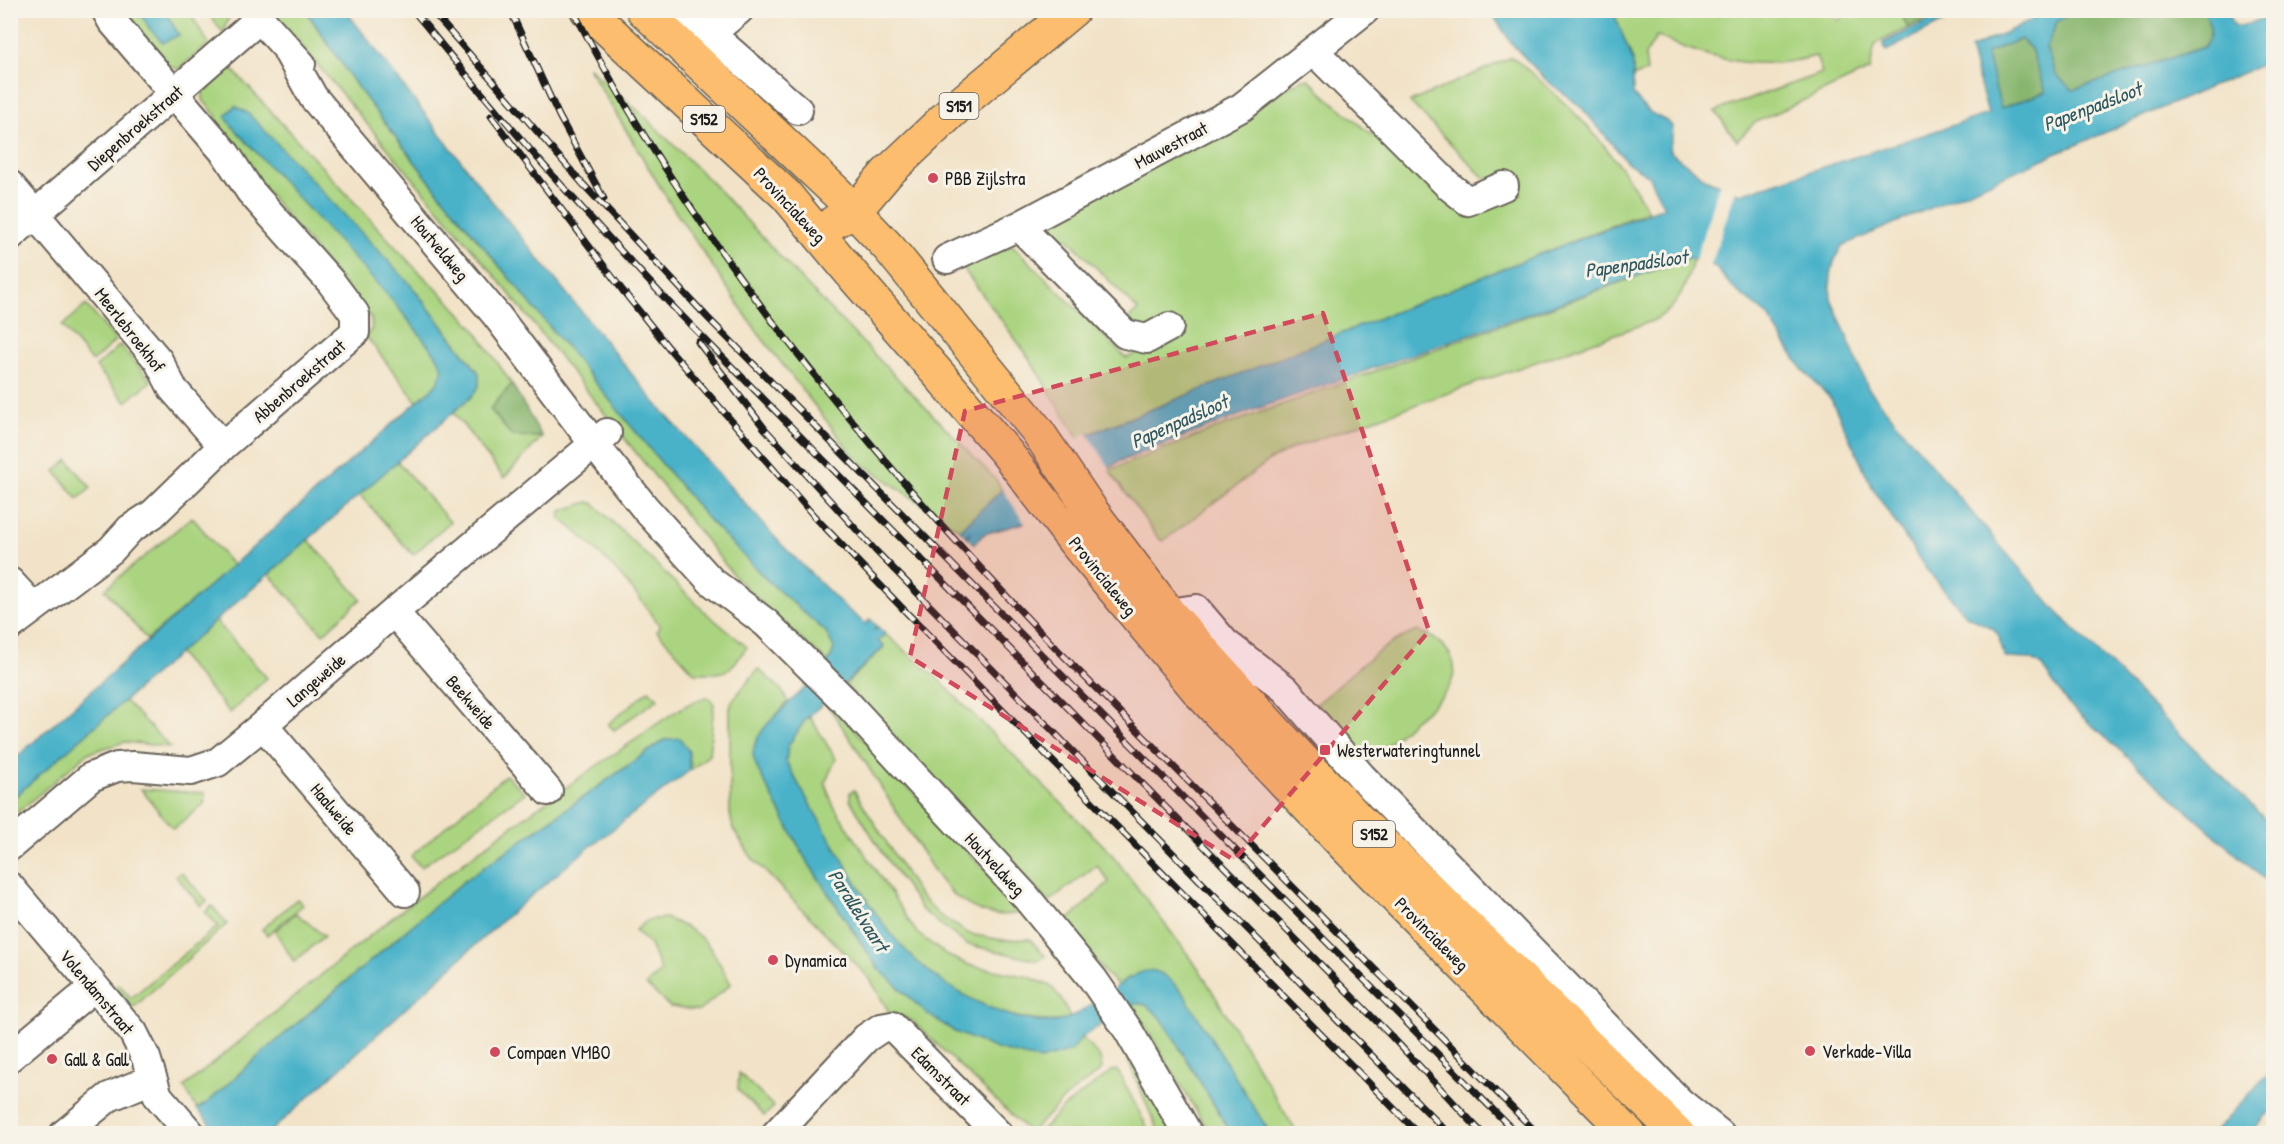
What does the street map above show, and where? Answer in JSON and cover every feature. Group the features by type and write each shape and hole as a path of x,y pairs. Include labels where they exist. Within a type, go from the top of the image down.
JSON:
{"main road":[{"name":"Provincialeweg","path":"587,10 786,195 1006,452 1074,541 1200,693 1345,846 1629,1134"},
{"name":"Provincialeweg","path":"642,10 846,202 902,264 1036,429 1093,513 1169,613 1271,726 1359,820 1678,1134"},
{"name":"S151","path":"816,231 846,202 956,79 1040,10"},
{"name":"S151","path":"846,202 887,174 960,104 1073,10"}],"street":[{"name":"Abbenbroekstraat","path":"10,626 111,550 130,529 153,514 223,446 355,332 356,314 331,282 250,191 226,154 112,21 106,10"},
{"path":"683,10 798,110"},
{"path":"709,34 739,10"},
{"name":"Mauvestraat","path":"947,259 1019,226 1242,107 1365,10"},
{"name":"Diepenbroekstraat","path":"10,236 174,93 256,15"},
{"name":"Houtveldweg","path":"256,15 288,52 313,97 601,438 645,508 711,581 766,623 845,701 1026,897 1093,979 1128,1030 1188,1134"},
{"path":"1314,51 1449,186 1468,201 1504,186"},
{"name":"Meerlebroekhof","path":"10,185 158,360 173,389 223,446"},
{"path":"1019,226 1125,334 1147,339 1169,327"},
{"name":"Langeweide","path":"10,846 91,777 102,771 134,766 191,771 218,762 601,438"},
{"path":"10,582 33,607"},
{"path":"1169,613 1196,609 1225,643 1285,689 1362,777 1399,815 1681,1102 1720,1134"},
{"name":"Beekweide","path":"394,612 548,791"},
{"name":"Haalweide","path":"263,725 405,892"},
{"name":"Volendamstraat","path":"10,887 133,1032 146,1058 158,1096 191,1134"},
{"path":"10,1057 94,987"},
{"name":"Edamstraat","path":"776,1134 866,1038 881,1028 891,1026 998,1134"},
{"path":"64,1134 102,1101 152,1079"}],"highlighted area":[{"path":"1323,313 1429,631 1234,860 910,657 965,411"}],"green space":[{"path":"210,10 231,12 223,33 207,12"},
{"path":"1829,10 1838,21 1850,11 1900,11 1908,28 1875,44 1870,70 1754,123 1737,141 1715,111 1822,73 1816,56 1774,63 1735,61 1696,51 1657,36 1645,55 1647,71 1633,77 1633,61 1613,11"},
{"path":"117,11 139,11 150,29 179,35 165,11 189,11 209,44 178,69 167,66"},
{"path":"272,11 306,11 358,88 428,179 705,516 768,581 826,632 834,648 829,663 780,621 735,577 500,282"},
{"path":"1900,11 1944,11 1908,28"},
{"path":"2073,11 2205,11 2210,25 2210,34 2205,47 2073,90 2056,75 2046,48 2057,22"},
{"path":"2021,39 2031,49 2046,92 2000,109 1986,53"},
{"path":"1512,57 1570,108 1605,146 1635,188 1648,211 1090,434 1080,441 1025,352 962,267 1012,245 1126,358 1177,336 1135,333 1124,323 1138,310 1067,238 1050,251 1043,236 1053,219 1303,79 1309,79 1322,93 1469,216 1521,194 1482,176 1410,102"},
{"path":"588,67 644,116 714,185 801,279 997,481 1002,490 960,530 857,460 758,333 671,205"},
{"path":"231,68 412,265 474,328 512,384 490,409 512,436 542,437 504,478 453,412 472,396 479,373 410,284 295,164 392,300 436,354 444,369 437,384 417,402 365,335 371,328 371,318 210,123 217,117 203,100 203,91"},
{"path":"1688,258 1693,260 1680,296 1669,310 1652,321 1293,448 1269,461 1163,541 1158,538 1109,470 1220,427"},
{"path":"86,305 116,340 92,362 62,326"},
{"path":"120,345 151,381 126,402 96,367"},
{"path":"512,384 542,437 512,436 490,409"},
{"path":"68,460 91,488 78,499 55,471"},
{"path":"397,461 450,522 413,555 359,494"},
{"path":"588,502 593,503 706,613 747,647 730,668 715,673 695,673 657,631 660,626 626,582 601,555 560,518 561,511"},
{"path":"192,517 233,566 147,640 105,589"},
{"path":"308,539 361,599 323,634 269,574"},
{"path":"215,620 267,678 230,713 178,653"},
{"path":"1418,631 1434,639 1447,650 1454,665 1451,683 1435,703 1359,770 1306,713 1373,656 1387,646"},
{"path":"885,634 934,675 1111,853 1199,969 1297,1133 1270,1133 1263,1122 1128,977 1119,986 1106,974 1066,922 1109,882 1097,865 1048,902 845,685 884,647 877,641"},
{"path":"758,669 781,689 788,702 768,724 757,768 805,858 878,968 926,1013 1071,1051 1082,1037 1100,1058 1102,1068 1098,1073 1066,1097 1030,1133 912,1021 889,1012 870,979 752,858 733,829 730,814 730,708 732,701"},
{"path":"649,690 658,699 614,730 608,724"},
{"path":"708,697 714,704 709,755 689,771 691,763 664,740 463,882 207,1103 197,1109 184,1087 345,955 566,787 688,704"},
{"path":"124,700 170,747 125,742 88,753 11,818 11,799"},
{"path":"825,702 851,726 1024,912 998,915 983,912 959,899 946,887"},
{"path":"810,717 836,759 825,783 833,805 917,933 948,956 969,965 1029,977 1051,986 1062,1000 1070,1018 1068,1020 1043,1021 1018,1017 992,1009 967,998 944,983 903,949 867,901 786,761 788,746 805,720"},
{"path":"506,775 525,793 421,867 411,856"},
{"path":"141,789 205,793 204,804 173,829"},
{"path":"854,790 919,895 939,915 969,934 1002,940 1030,939 1045,956 1038,961 966,944 922,910 850,800 850,792"},
{"path":"181,872 207,901 201,906 176,876"},
{"path":"297,899 303,905 267,935 262,929"},
{"path":"212,906 227,924 133,1008 115,987 119,984 131,998 218,926 205,912"},
{"path":"296,913 324,936 294,962 275,931"},
{"path":"665,918 690,930 706,943 731,984 699,1011 670,1007 646,985 661,971 650,945 635,930 648,920"},
{"path":"1135,1003 1146,1005 1162,1019 1231,1133 1210,1133 1132,1006"},
{"path":"1128,1061 1133,1064 1173,1133 1159,1133"},
{"path":"1116,1070 1150,1133 1038,1133 1063,1108"},
{"path":"739,1073 774,1107 764,1116 738,1090"}],"water":[{"path":"139,11 165,11 179,35 163,43 150,29"},
{"name":"Parallelvaart","path":"306,11 346,11 487,195 652,399 782,545 846,608 866,624 870,619 877,626 873,631 878,627 885,634 878,641 884,647 805,720 788,746 786,761 866,898 897,941 935,977 959,992 986,1006 1018,1018 1035,1021 1052,1022 1065,1019 1079,1013 1132,976 1144,971 1159,972 1183,993 1270,1133 1231,1133 1162,1019 1146,1005 1135,1003 1082,1037 1071,1051 1040,1060 997,1049 955,1032 926,1013 878,968 805,858 757,768 753,756 756,741 765,727 819,674 829,661 834,648 826,632 768,581 705,516 428,179 358,88"},
{"name":"Papenpadsloot","path":"1490,11 1613,11 1633,61 1633,94 1646,109 1672,126 1669,148 1672,153 1707,180 1740,194 1988,114 1970,49 2046,11 2073,11 2057,22 2046,48 2056,75 2073,90 2204,47 2210,34 2210,25 2205,11 2228,11 2234,25 2241,27 2273,14 2273,60 1842,246 1833,265 1830,284 1831,298 1868,388 2056,611 2273,827 2273,887 2068,704 2041,665 2031,659 2006,658 1999,636 1994,629 1967,616 1926,569 1873,489 1831,399 1802,369 1767,315 1733,288 1714,266 1688,258 1248,412 1118,462 1024,523 984,534 974,544 967,537 971,531 966,536 960,530 1002,490 1090,434 1522,261 1664,207 1648,175 1628,163 1582,108 1545,79 1513,45","holes":["2021,39 2031,49 2046,92 2001,108 1986,53"]},
{"path":"1949,11 1965,11 1886,51 1883,43"},
{"path":"235,106 248,113 410,284 479,373 479,386 472,396 11,800 11,762 437,384 443,369 436,355 392,300 231,125 225,116"},
{"path":"680,738 689,752 689,771 587,849 505,918 269,1133 219,1133 197,1109 207,1103 463,882 664,740"},
{"path":"2273,1068 2273,1108 2250,1133 2214,1133"}],"pier":[{"path":"1720,182 1736,189 1710,268 1694,263"},
{"path":"1087,433 1111,470 1026,525 1001,487"}],"railway":[{"path":"413,10 542,163 677,311 1392,1037 1483,1134"},
{"path":"431,10 582,183 708,318 1517,1134"},
{"path":"510,10 559,116 604,199"},
{"path":"573,10 621,97 674,182 731,265 854,424 920,501 1055,647 1538,1134"},
{"path":"491,116 672,352 814,516 1419,1134"},
{"path":"698,342 765,429 875,550 1449,1134"}],"place":[{"name":"PBB Zijlstra","path":"933,178"},
{"name":"Westerwateringtunnel","path":"1325,750"},
{"name":"Dynamica","path":"773,960"},
{"name":"Verkade-Villa","path":"1810,1051"},
{"name":"Compaen VMBO","path":"495,1052"},
{"name":"Gall & Gall","path":"52,1059"}]}
